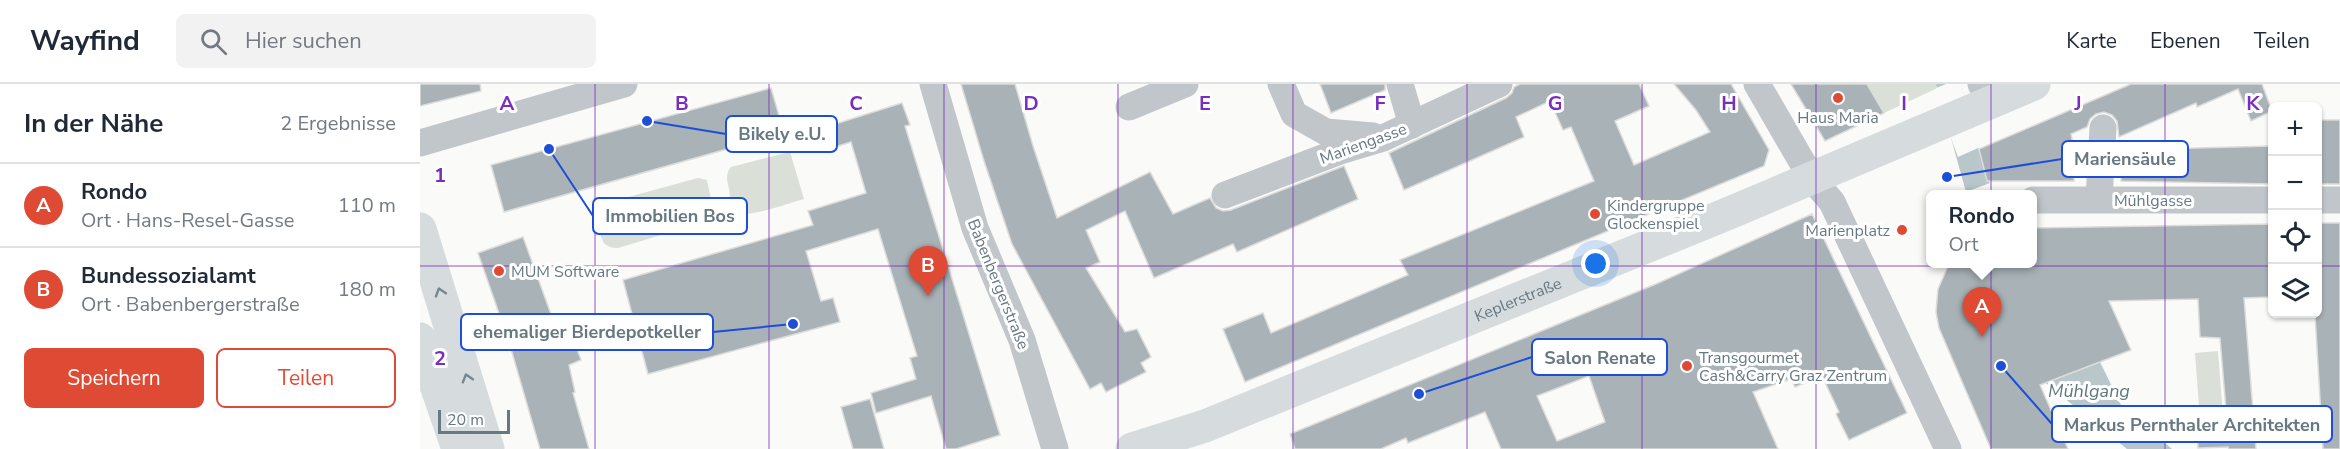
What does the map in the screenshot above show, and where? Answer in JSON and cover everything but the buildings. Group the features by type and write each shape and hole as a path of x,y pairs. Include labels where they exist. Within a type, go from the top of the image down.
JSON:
{"main road":[{"name":"Keplerstraße","path":"1154,446 1812,178 1928,129 1980,100 2034,84"},
{"path":"420,229 488,449"},
{"path":"420,339 458,449"}],"street":[{"path":"420,143 624,84"},
{"name":"Babenbergerstraße","path":"933,84 975,228 1022,340 1055,449"},
{"path":"1129,107 1185,84"},
{"path":"1281,84 1294,114 1326,132 1383,138"},
{"path":"1400,84 1412,125"},
{"name":"Mariengasse","path":"1225,195 1343,150 1383,138 1500,84"},
{"path":"1757,84 1812,178 1832,202 1948,449"},
{"path":"2100,200 2103,128"},
{"name":"Mühlgasse","path":"2037,200 2268,200"},
{"path":"2322,200 2340,200"}],"shaded area":[{"path":"1867,84 1946,84 1884,113"},
{"path":"790,152 804,199 748,214 736,212 727,180 731,167"},
{"path":"698,178 707,180 714,213 711,220 618,248 604,243 597,218 599,205"},
{"path":"2218,351 2223,417 2200,419 2195,353"}],"water":[{"path":"1936,84 1961,84 1987,180 1990,183 1965,190"},
{"name":"Mühlgang","path":"2100,362 2122,407 2172,449 2127,449 2037,376 2062,377"}],"pier":[{"path":"1946,84 1961,84 1977,137 1978,148 1958,157 1936,98 1936,88"}],"place":[{"name":"Haus Maria","path":"1838,98"},
{"name":"Bikely e.U.","path":"647,121"},
{"name":"Immobilien Bos","path":"549,149"},
{"name":"Mariensäule","path":"1947,177"},
{"name":"Kindergruppe Glockenspiel","path":"1595,214"},
{"name":"Marienplatz","path":"1902,230"},
{"name":"MUM Software","path":"499,271"},
{"name":"Bundessozialamt","path":"928,296"},
{"name":"ehemaliger Bierdepotkeller","path":"793,324"},
{"name":"Rondo","path":"1982,337"},
{"name":"Transgourmet Cash&Carry Graz Zentrum","path":"1687,366"},
{"name":"Markus Pernthaler Architekten","path":"2001,366"},
{"name":"Salon Renate","path":"1419,394"}]}
